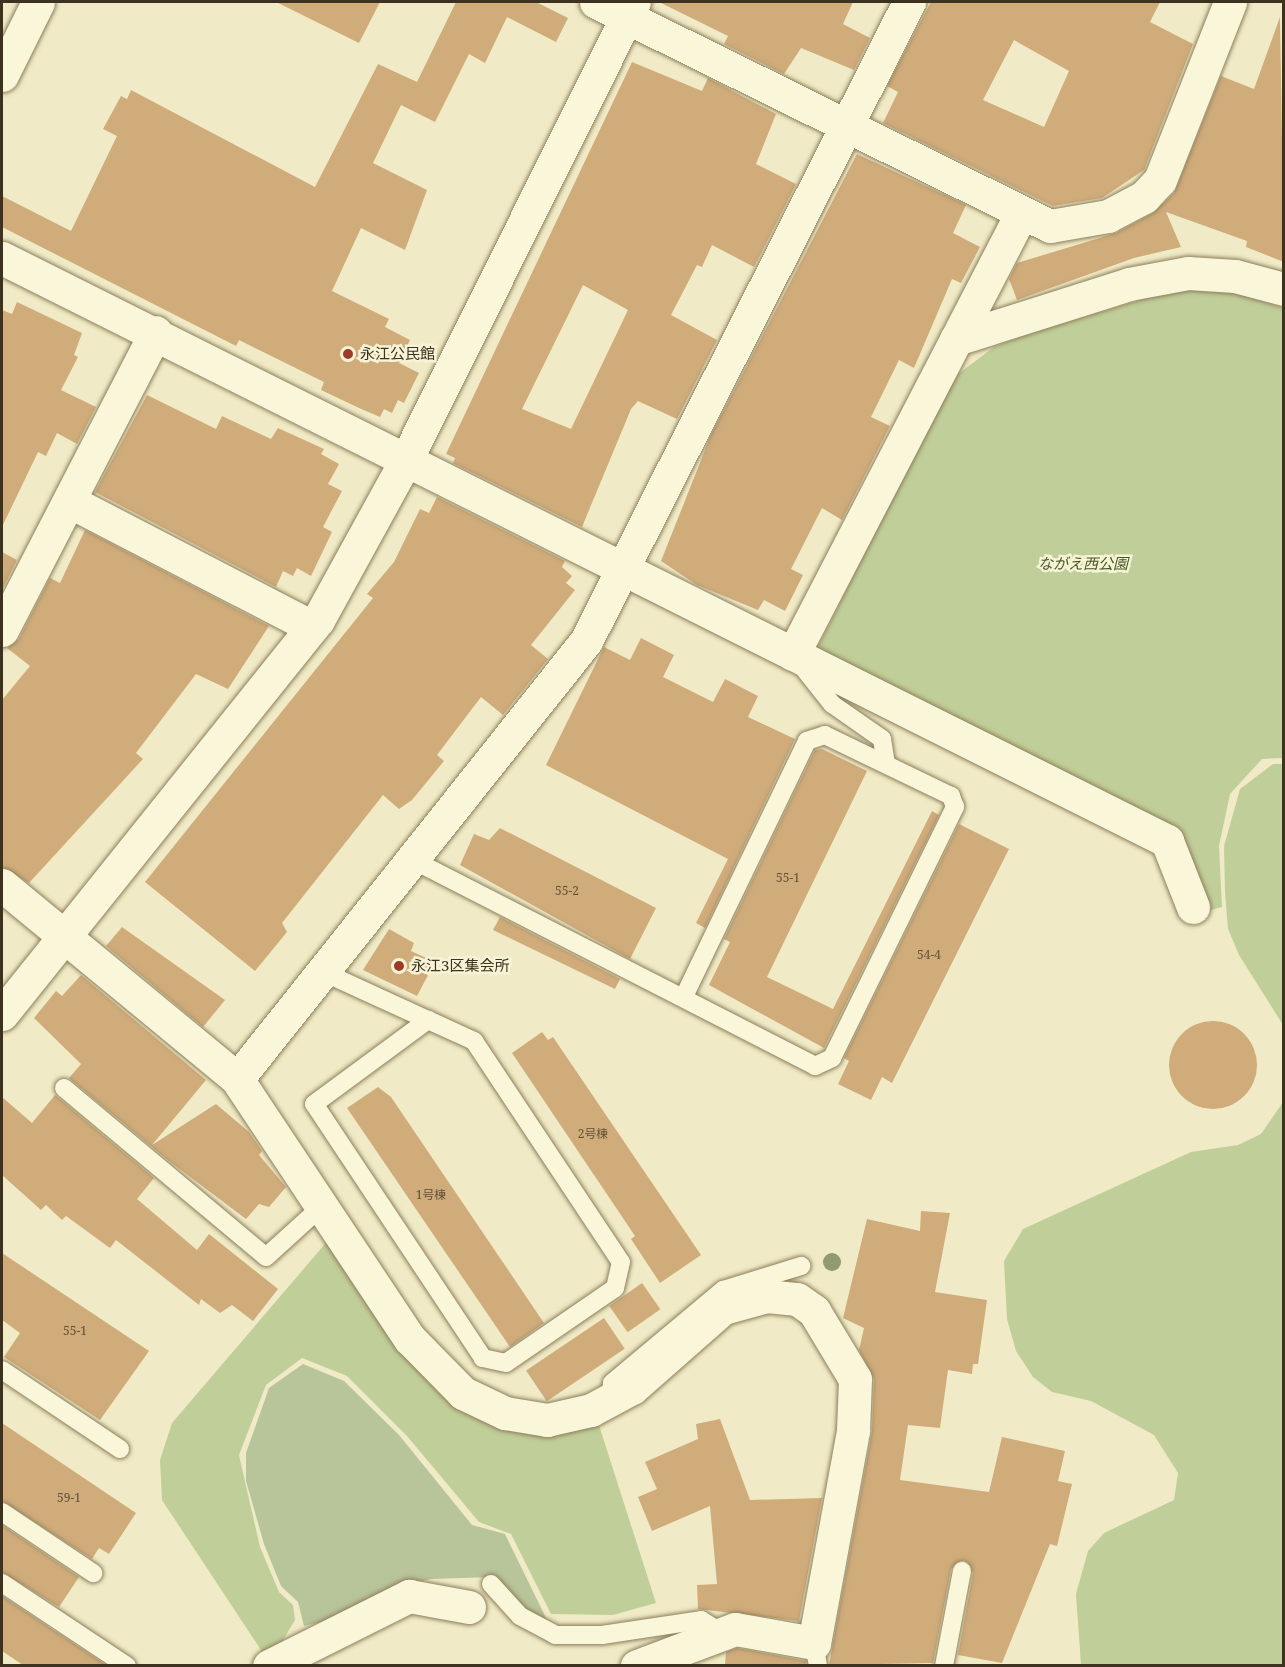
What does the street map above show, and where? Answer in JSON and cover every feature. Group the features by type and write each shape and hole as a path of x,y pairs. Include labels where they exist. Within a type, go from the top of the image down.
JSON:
{"street":[{"path":"2,75 38,2"},
{"path":"596,2 630,9 1021,215 1050,226 1071,225 1108,216 1144,197 1172,158 1230,2"},
{"path":"237,1079 586,641 626,568 909,2"},
{"path":"2,1014 312,627 407,458 630,9"},
{"path":"793,654 1021,215"},
{"path":"2,258 156,332 1167,841 1193,907"},
{"path":"956,339 1129,284 1188,273 1235,276 1284,289"},
{"path":"2,630 156,332"},
{"path":"69,501 312,627"},
{"path":"2,885 237,1079 410,1339 462,1393 505,1413 547,1420 610,1399 632,1388 723,1308 767,1296 797,1299 814,1311 855,1379 853,1431 816,1654 735,1629 722,1634 692,1655 637,1665"},
{"path":"268,1665 409,1596 480,1596"}],"lane":[{"path":"793,654 832,704 882,740 886,764"},
{"path":"413,860 815,1066 832,1058 955,807 951,796 825,735 807,741 684,997"},
{"path":"323,972 474,1041 621,1262 615,1288 506,1363 483,1358 314,1104 428,1020"},
{"path":"64,1088 266,1257 322,1206"},
{"path":"610,1399 612,1383 723,1290 801,1266"},
{"path":"2,1370 120,1449"},
{"path":"2,1512 93,1573"},
{"path":"944,1665 962,1571"},
{"path":"2,1583 127,1665"},
{"path":"480,1596 555,1635 602,1635 701,1620 722,1634"}],"green space":[{"name":"ながえ西公園","path":"1177,289 1235,292 1283,308 1283,758 1262,759 1230,794 1219,846 1222,907 1204,912 1178,837 824,661 819,645 942,397 958,374 994,347 1021,336"},
{"path":"1273,764 1284,764 1283,1025 1239,955 1228,929 1225,893 1224,846 1240,789"},
{"path":"1283,1102 1283,1665 1081,1665 1076,1594 1088,1551 1104,1533 1174,1500 1178,1473 1154,1435 1091,1401 1052,1392 1033,1377 1016,1351 1007,1319 1004,1261 1023,1229 1191,1152 1238,1145 1261,1134"},
{"path":"330,1238 424,1376 597,1419 656,1603 613,1615 551,1614 511,1534 479,1522 407,1436 347,1376 302,1358 266,1385 239,1455 260,1547 279,1592 293,1605 295,1620 280,1645 263,1653 162,1500 160,1460 172,1423"},
{"path":"303,1364 344,1381 399,1435 472,1525 505,1534 548,1622 525,1609 494,1577 431,1579 393,1589 345,1617 304,1626 298,1602 281,1586 264,1544 246,1481 246,1453 269,1388"}],"building":[{"path":"276,2 380,2 359,43"},
{"path":"456,2 536,2 568,18 556,42 507,17 485,63 469,54 435,122 401,105 373,163 427,190 405,250 361,228 332,291 389,319 385,327 410,340 399,363 419,373 404,403 398,400 392,413 384,409 380,417 321,390 324,382 239,340 236,346 2,227 2,196 71,231 117,136 103,129 121,96 127,99 131,90 315,187 378,64 417,82"},
{"path":"659,2 853,2 843,24 870,38 854,70 801,48 784,74 724,44 728,36"},
{"path":"931,2 1160,2 1150,22 1193,44 1144,170 1102,198 1053,206 883,123 898,92 887,86","holes":["1014,40 1069,71 1044,127 983,100"]},
{"path":"1280,17 1284,262 1246,247 1247,241 1166,212 1181,247 1134,258 1017,300 1009,279 1017,263 1116,233 1153,213 1174,193 1221,76 1254,89"},
{"path":"632,62 702,91 708,78 776,114 756,164 796,184 754,267 712,245 702,267 697,265 671,315 717,340 677,419 638,401 631,409 582,527 453,463 455,458 446,454","holes":["583,285 628,310 571,429 522,409"]},
{"path":"857,154 966,205 953,233 980,247 961,283 952,279 914,368 899,360 871,417 890,426 842,520 822,508 791,569 803,575 785,611 764,600 758,610 697,585 661,561 711,435"},
{"path":"17,302 82,333 74,355 78,357 61,390 96,407 77,444 57,433 46,456 38,452 2,527 2,310 12,314"},
{"path":"147,395 216,429 222,416 271,439 278,428 324,449 321,454 339,464 328,484 342,491 323,527 332,532 311,576 297,568 293,576 283,571 276,587 95,492"},
{"path":"437,497 565,561 562,567 572,576 566,583 575,590 531,645 548,659 503,715 481,697 437,755 444,761 412,800 399,809 383,795 282,923 287,932 255,971 145,882 373,598 367,594 394,562 420,509 429,513"},
{"path":"85,530 269,626 228,689 196,674 136,753 143,759 29,883 2,867 2,700 30,666 7,648 19,639 50,578 60,583"},
{"path":"2,552 17,560 2,590"},
{"path":"641,638 674,655 663,677 713,702 725,679 758,696 748,717 795,739 705,928 696,923 728,859 546,765 604,647 630,660"},
{"path":"822,749 867,771 767,977 833,1009 932,811 939,815 824,1048 709,985 730,942 724,939 815,750"},
{"path":"959,824 1009,849 892,1083 882,1077 871,1100 838,1084 849,1061 844,1058"},
{"path":"500,828 656,908 630,959 460,865 474,834 489,840"},
{"path":"500,917 620,979 615,989 493,930"},
{"path":"122,927 225,1000 203,1027 106,946"},
{"path":"389,929 414,943 411,951 435,962 417,996 363,970"},
{"path":"81,975 206,1080 152,1145 216,1104 249,1132 262,1151 259,1155 286,1187 269,1207 259,1204 246,1219 169,1161 69,1078 81,1064 34,1018 56,991 62,996"},
{"path":"1213,1021 1230,1024 1244,1034 1254,1048 1257,1065 1254,1082 1244,1096 1230,1106 1213,1109 1196,1106 1182,1096 1172,1082 1169,1065 1172,1048 1182,1034 1196,1024"},
{"path":"542,1032 548,1040 553,1037 701,1255 660,1283 631,1239 635,1236 512,1053"},
{"path":"378,1087 391,1097 544,1323 510,1347 347,1108"},
{"path":"55,1095 154,1178 137,1199 197,1250 209,1234 278,1289 253,1321 232,1305 220,1313 201,1299 199,1305 116,1240 110,1248 66,1216 62,1220 46,1205 41,1210 2,1175 2,1097 32,1123"},
{"path":"921,1211 950,1213 935,1292 987,1300 978,1364 973,1364 972,1374 948,1370 940,1428 908,1425 900,1480 989,1492 1002,1437 1065,1451 1058,1481 1072,1484 1057,1546 1050,1544 1002,1663 958,1655 973,1573 964,1560 951,1569 933,1663 829,1665 872,1432 874,1379 859,1350 864,1328 843,1318 867,1219 920,1231"},
{"path":"2,1253 149,1351 100,1420 4,1357 20,1333 2,1320"},
{"path":"642,1283 660,1309 628,1332 609,1306"},
{"path":"604,1318 625,1349 547,1401 526,1371"},
{"path":"720,1419 750,1500 822,1498 799,1621 698,1609 697,1585 717,1584 710,1506 652,1531 638,1497 657,1489 645,1462 698,1439 696,1424"},
{"path":"2,1423 136,1513 109,1554 99,1548 92,1559 2,1501"},
{"path":"2,1525 79,1577 59,1607 2,1572"},
{"path":"2,1596 106,1665 23,1665 2,1651"},
{"path":"737,1648 806,1661 806,1665 725,1665 726,1652"}],"place":[{"name":"永江公民館","path":"348,354"},
{"name":"永江3区集会所","path":"399,966"}]}
